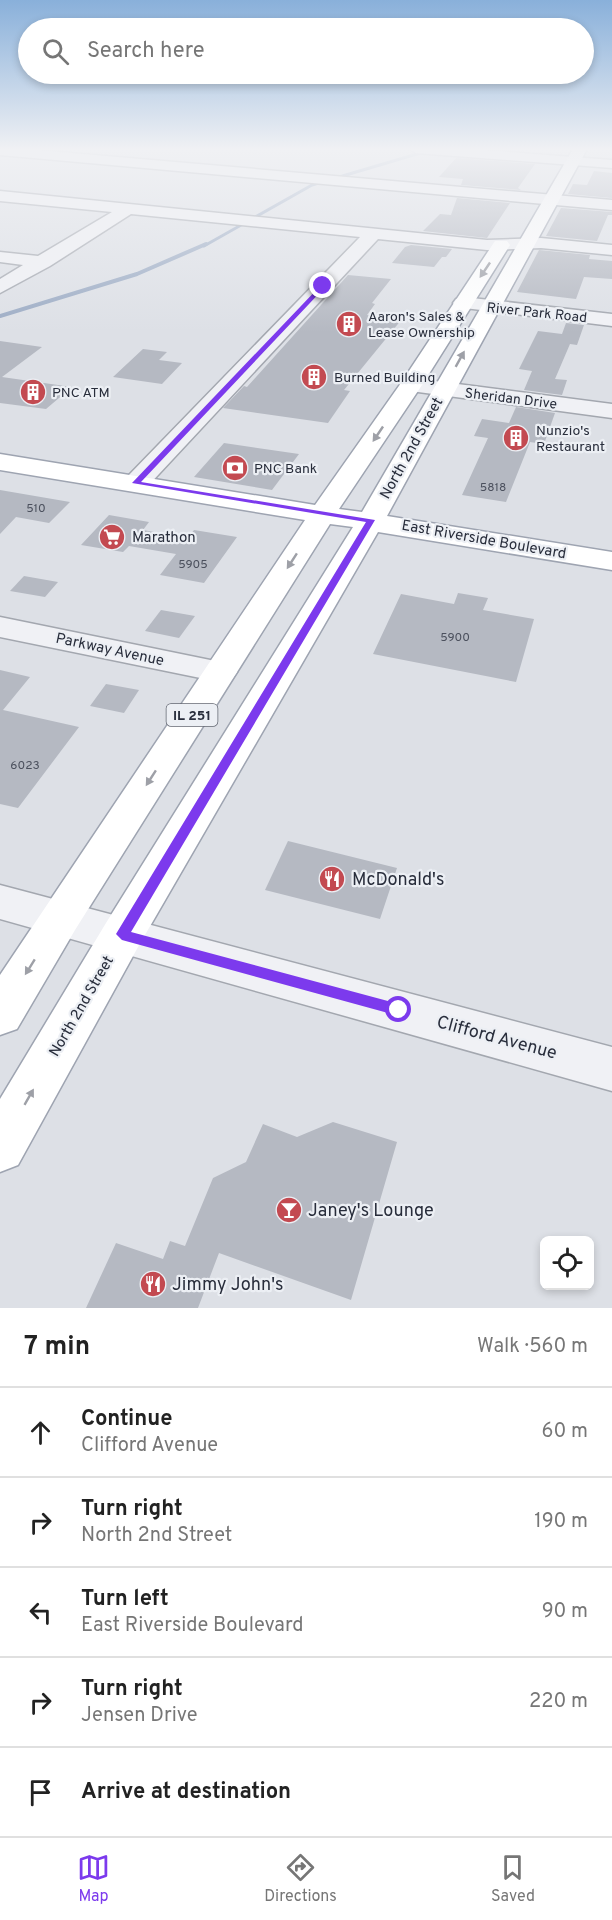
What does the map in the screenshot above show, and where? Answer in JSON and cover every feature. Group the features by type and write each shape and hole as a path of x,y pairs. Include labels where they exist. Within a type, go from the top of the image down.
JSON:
{"main road":[{"name":"North 2nd Street","path":"0,1015 60,918 324,512 411,385 522,210"},
{"name":"North 2nd Street","path":"0,1148 122,934 371,520 489,306 546,210"},
{"name":"East Riverside Boulevard","path":"0,462 324,512 612,561"},
{"path":"178,737 233,750"}],"street":[{"path":"0,287 44,262 115,210"},
{"path":"173,210 232,220 373,234 510,230 525,244 541,243 612,249"},
{"path":"136,483 373,234"},
{"path":"0,256 44,262"},
{"name":"River Park Road","path":"462,303 612,320"},
{"name":"Sheridan Drive","path":"411,385 612,411"},
{"name":"Parkway Avenue","path":"0,627 220,672"},
{"name":"Clifford Avenue","path":"0,902 612,1069"}],"building":[{"path":"453,210 505,210 487,238 423,231 440,214 451,215"},
{"path":"560,210 612,212 612,215 608,215 597,241 546,236"},
{"path":"411,245 452,249 434,267 392,263 405,247"},
{"path":"539,250 590,255 589,259 612,261 612,279 584,277 576,299 517,292"},
{"path":"348,275 391,279 372,303 375,304 367,315 402,319 344,390 350,391 328,423 223,408 244,386 247,387"},
{"path":"566,323 584,325 577,345 570,344 555,379 567,380 562,395 524,390 532,371 519,369 538,331 562,334"},
{"path":"0,341 42,347 2,377 72,387 46,409 0,403"},
{"path":"143,349 167,352 159,360 182,363 162,384 113,377"},
{"path":"516,407 555,413 544,444 530,442 506,502 462,495 488,438 474,436 482,419 509,423"},
{"name":"PNC Bank","path":"224,443 299,454 272,490 194,477"},
{"path":"0,490 70,502 49,523 16,517 0,534"},
{"name":"Marathon","path":"109,515 149,522 143,530 188,538 194,530 237,537 204,583 160,575 176,554 129,546 123,552 81,545"},
{"path":"24,576 58,582 45,597 10,591"},
{"path":"458,593 488,598 483,610 534,619 516,682 373,654 401,594 454,604"},
{"path":"161,610 195,616 179,638 145,631"},
{"path":"0,670 30,677 3,710 79,727 18,808 0,804"},
{"path":"106,684 139,690 124,713 90,706"},
{"name":"McDonald's","path":"288,841 397,868 380,919 265,890"},
{"name":"Janey's Lounge","path":"333,1122 397,1142 351,1300 219,1253 198,1308 86,1308 116,1243 163,1259 170,1241 185,1246 213,1178 246,1162 263,1124 297,1137"}],"waterway":[{"path":"204,246 268,210"},
{"path":"0,316 137,274 206,244"}],"place":[{"name":"Aaron's Sales & Lease Ownership","path":"349,324"},
{"name":"Burned Building","path":"314,377"},
{"name":"PNC ATM","path":"33,392"},
{"name":"Nunzio's Restaurant","path":"516,438"},
{"name":"PNC Bank","path":"235,468"},
{"name":"Marathon","path":"112,537"},
{"name":"McDonald's","path":"332,879"},
{"name":"Janey's Lounge","path":"289,1210"},
{"name":"Jimmy John's","path":"153,1284"}],"route":[{"path":"323,286 136,483 371,520 122,934 399,1010"}]}
